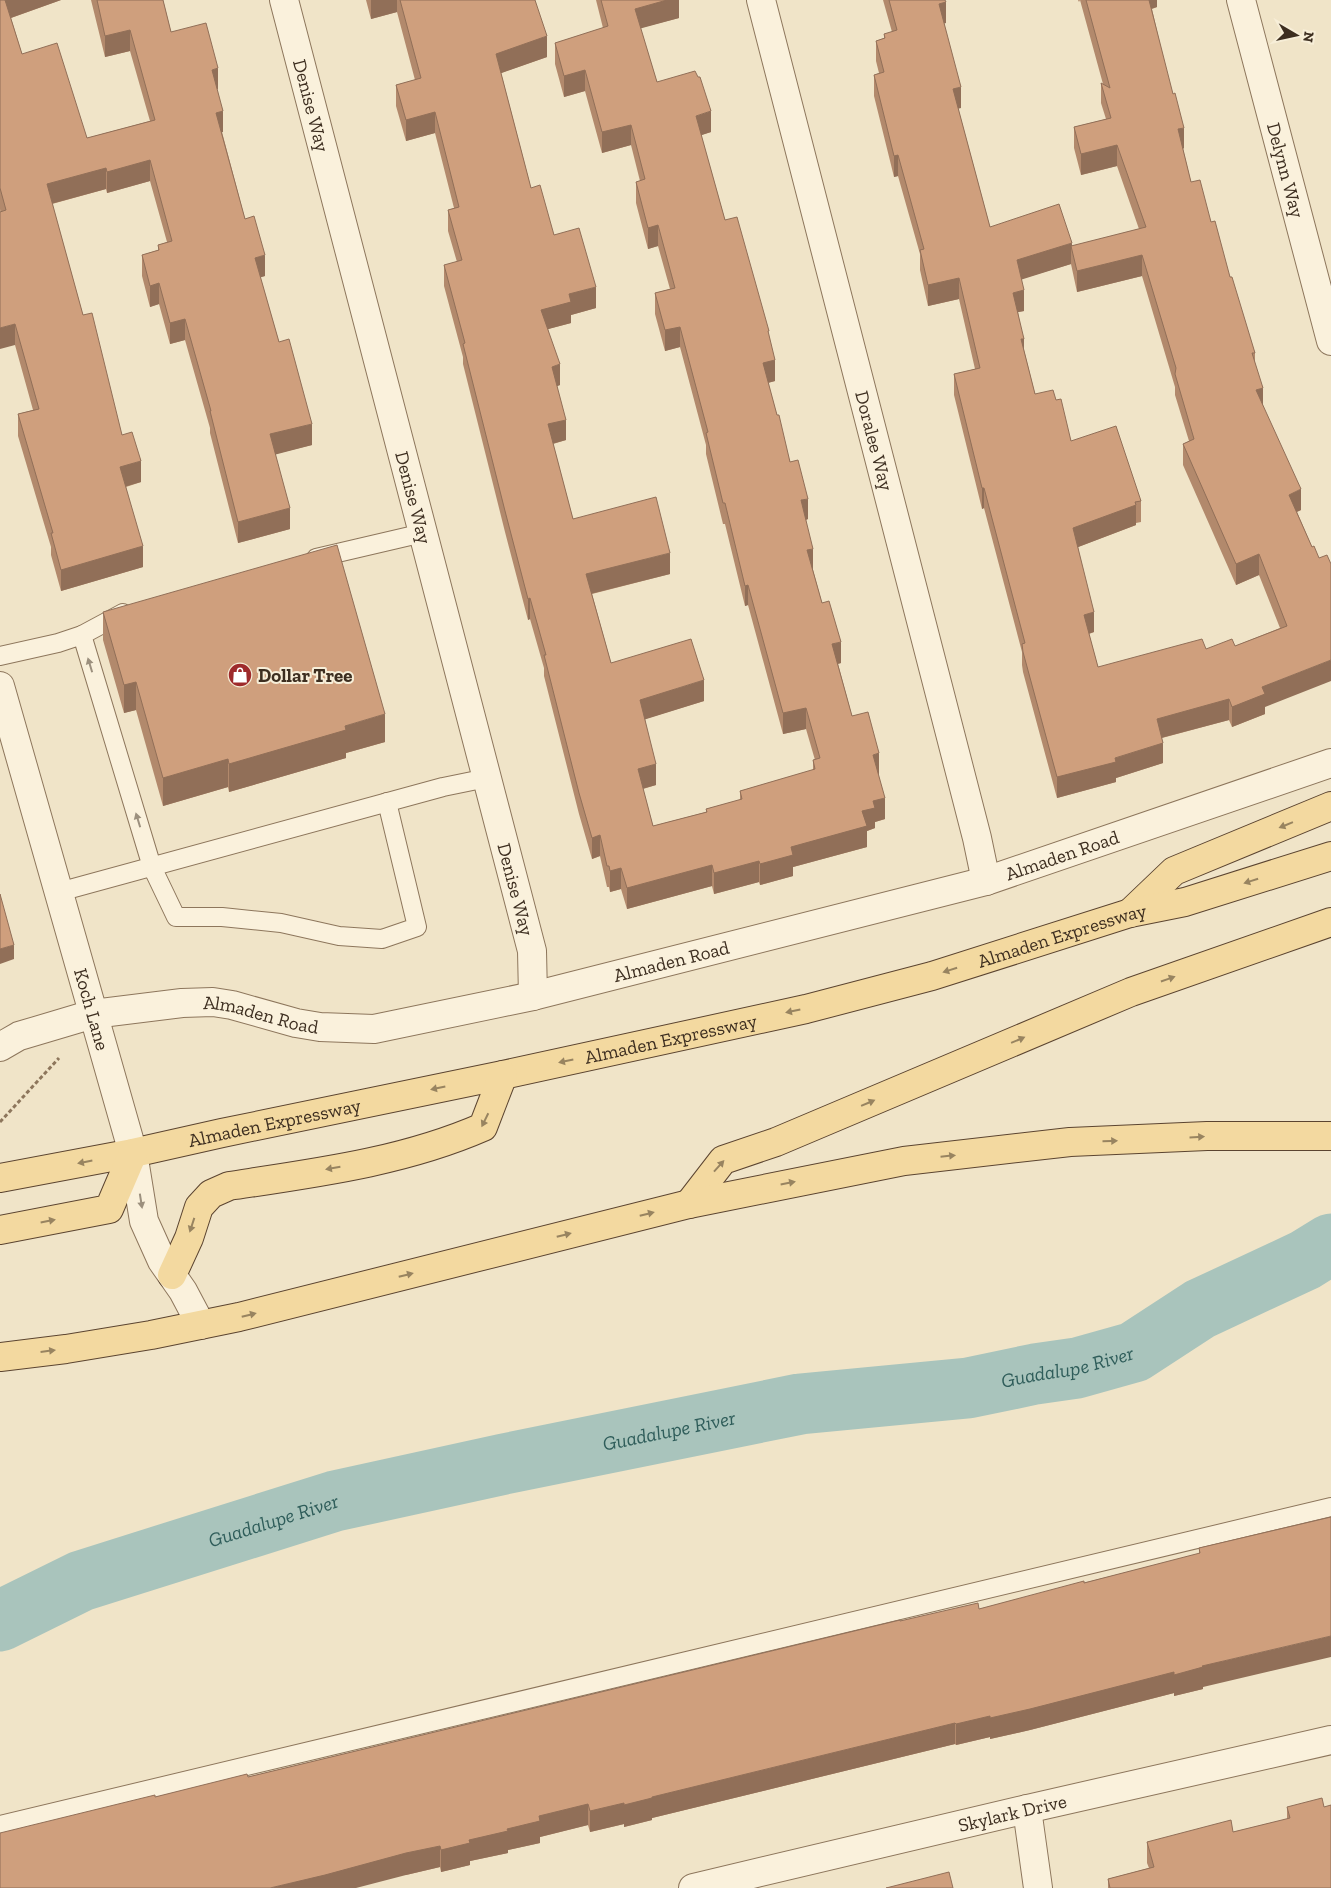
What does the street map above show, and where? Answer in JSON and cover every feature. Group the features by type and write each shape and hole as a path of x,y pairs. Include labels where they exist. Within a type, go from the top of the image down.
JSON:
{"main road":[{"path":"1130,913 1174,871 1331,806"},
{"name":"Almaden Expressway","path":"0,1178 133,1153 222,1132 503,1075 815,1006 932,976 1130,913 1185,902 1331,856"},
{"path":"689,1204 723,1160 776,1142 1131,992 1331,922"},
{"path":"172,1275 189,1238 199,1207 211,1194 229,1186 386,1159 449,1142 483,1127 503,1075"},
{"path":"0,1357 66,1349 249,1315 689,1204 904,1161 1070,1142 1264,1135 1331,1136"},
{"path":"0,1230 109,1209 133,1153"}],"street":[{"name":"Denise Way","path":"284,0 532,951 533,996"},
{"name":"Doralee Way","path":"760,0 977,838 986,881"},
{"name":"Delynn Way","path":"1241,0 1331,341"},
{"name":"Koch Lane","path":"0,686 133,1153 144,1221 162,1261 183,1290 201,1325"},
{"name":"Almaden Road","path":"0,1047 18,1036 93,1014 182,1003 213,1002 232,1005 296,1023 320,1027 374,1029 533,996 986,881 1331,763"},
{"name":"Skylark Drive","path":"693,1888 1331,1740"},
{"path":"1027,1809 1038,1888"}],"lane":[{"path":"299,562 423,533"},
{"path":"0,656 58,643 82,635 132,608 141,606"},
{"path":"82,635 152,867 176,917 222,917 281,923 340,936 382,939 417,928 387,802"},
{"path":"59,892 443,787 487,778"},
{"path":"0,1825 1331,1507"}],"path":[{"path":"0,1122 61,1056"}],"building":[{"path":"0,0 5,0 22,54 57,43 87,138 155,120 130,30 105,36 97,0 163,0 171,32 206,23 218,68 212,70 223,111 216,113 245,219 254,216 265,255 255,258 279,342 289,339 312,424 270,434 290,508 238,522 211,411 185,319 170,323 159,283 150,286 142,255 159,250 158,245 172,241 150,160 107,172 106,168 47,184 83,315 92,313 122,435 132,432 141,461 120,467 143,546 61,570 51,533 53,533 18,414 39,409 15,324 0,328 0,212 6,210 0,188"},
{"path":"400,0 535,0 547,36 496,54 531,188 540,185 554,235 579,228 596,287 569,294 571,302 541,310 560,364 552,367 566,420 548,424 573,519 656,497 670,553 586,574 611,663 691,639 704,680 640,700 656,764 638,769 653,826 707,812 706,809 742,799 740,791 815,769 813,760 820,758 806,708 783,713 748,585 745,586 706,433 708,432 680,327 665,330 655,293 675,288 658,225 648,228 636,182 645,179 631,125 602,132 585,70 564,76 555,43 608,26 601,0 667,0 635,9 657,82 695,71 698,77 700,77 711,111 696,116 725,220 737,217 769,331 775,360 763,363 777,415 779,415 790,462 798,460 808,499 801,500 813,549 807,550 822,603 829,601 841,642 832,644 852,716 868,712 879,753 873,755 885,798 873,801 875,808 862,811 867,826 791,847 793,855 760,864 759,861 714,873 712,865 627,888 621,868 610,871 609,866 607,866 600,835 592,838 579,793 544,655 546,655 530,598 528,599 444,265 462,260 448,210 459,207 435,112 406,120 396,85 421,78"},
{"path":"889,0 945,0 946,2 939,4 961,87 953,89 990,227 1059,204 1072,243 1017,260 1024,290 1013,293 1024,339 1021,339 1035,394 1053,390 1056,400 1061,399 1071,441 1116,426 1141,501 1135,502 1136,505 1073,528 1094,612 1084,615 1098,667 1202,639 1206,649 1232,639 1235,646 1287,626 1259,554 1236,564 1183,444 1194,439 1175,374 1176,368 1142,255 1077,271 1071,246 1146,227 1117,145 1081,154 1074,127 1111,118 1101,83 1110,88 1086,0 1149,0 1173,94 1175,93 1184,128 1178,129 1191,182 1200,180 1211,222 1215,221 1230,277 1232,277 1255,353 1252,353 1263,388 1256,390 1301,489 1289,495 1312,547 1314,546 1319,558 1327,555 1331,564 1331,660 1262,687 1265,694 1232,707 1229,699 1157,719 1163,743 1115,758 1116,762 1057,777 1023,652 1022,644 1025,643 984,488 982,488 954,374 980,368 959,278 928,285 920,250 924,249 898,155 894,156 874,75 884,72 876,41 885,38 884,34 897,30"},
{"name":"Dollar Tree","path":"337,545 385,714 345,726 346,730 229,764 228,759 163,778 136,682 124,685 103,612"},
{"path":"0,894 14,945 0,949"},
{"path":"1331,1517 1331,1636 1202,1666 1174,1675 1174,1672 1030,1709 990,1718 990,1716 955,1723 624,1805 624,1803 590,1811 588,1804 539,1816 540,1821 469,1840 470,1843 441,1850 440,1846 406,1853 270,1888 0,1888 0,1833 247,1774 248,1777 900,1620 978,1603 979,1609 1200,1553 1199,1548"},
{"path":"1322,1798 1324,1807 1331,1805 1331,1888 1110,1888 1108,1879 1154,1867 1147,1842 1231,1820 1233,1832 1290,1818 1287,1807"},
{"path":"949,1872 953,1888 886,1888"}],"waterway":[{"name":"Guadalupe River","path":"0,1621 81,1581 335,1501 504,1464 800,1404 968,1388 1035,1374 1077,1368 1134,1352 1200,1309 1305,1260 1331,1244"}],"place":[{"name":"Dollar Tree","path":"240,675"}]}
